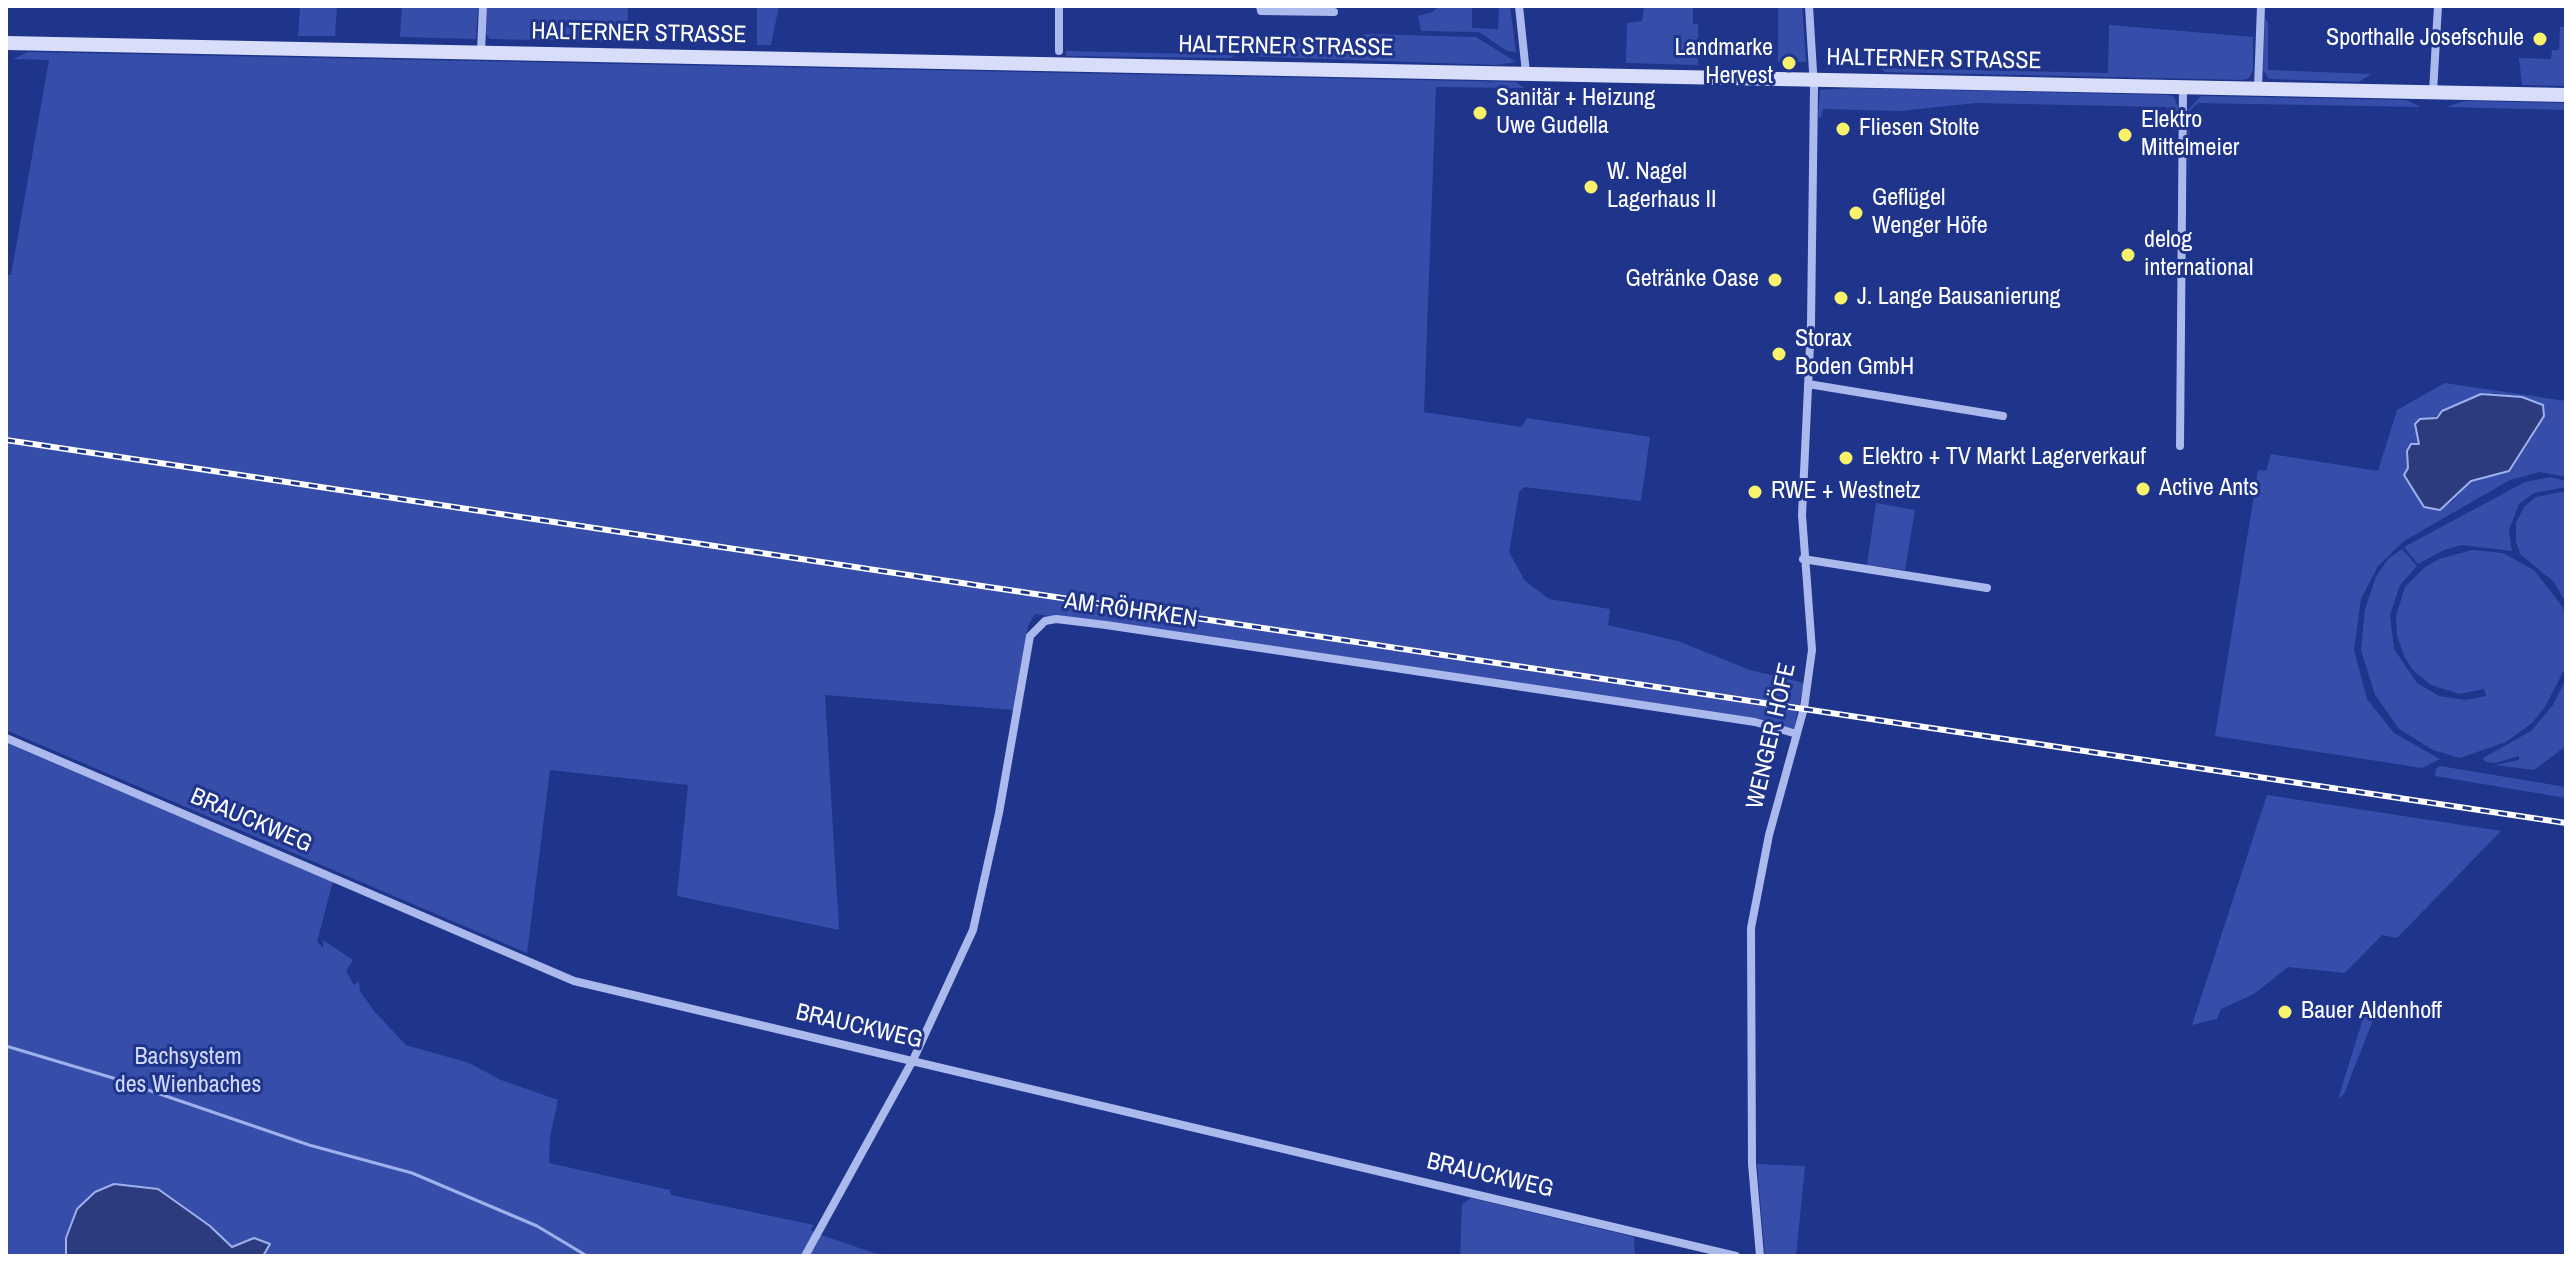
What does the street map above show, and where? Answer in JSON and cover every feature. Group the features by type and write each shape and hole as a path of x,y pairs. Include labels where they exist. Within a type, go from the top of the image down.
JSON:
{"main road":[{"name":"HALTERNER STRASSE","path":"6,43 2566,95"}],"street":[{"path":"481,52 483,6"},
{"path":"1059,6 1059,51"},
{"path":"1260,6 1261,11 1334,12"},
{"path":"1519,6 1526,73"},
{"name":"WENGER HÖFE","path":"1760,1256 1752,1164 1751,928 1769,835 1806,697 1812,650 1803,559 1814,79 1809,6"},
{"path":"2258,88 2261,6"},
{"path":"2433,92 2438,6"},
{"path":"2180,446 2183,87"},
{"path":"1808,384 2003,416"},
{"path":"1803,559 1987,588"},
{"name":"AM RÖHRKEN","path":"805,1256 913,1060 978,915 1030,636 1045,621 1056,619 1106,625 1536,689 1755,722 1797,734"},
{"name":"BRAUCKWEG","path":"6,738 574,981 1736,1256"}],"green space":[{"path":"300,6 337,6 335,36 298,36"},
{"path":"402,6 478,6 476,39 400,37"},
{"path":"487,6 628,6 627,42 490,39 486,34"},
{"path":"757,6 779,6 771,45 757,45"},
{"path":"1438,6 1472,7 1472,28 1498,29 1499,8 1510,6 1516,52 1507,51 1479,32 1421,31 1418,16 1433,12"},
{"path":"1644,6 1693,6 1693,24 1698,24 1698,65 1626,63 1627,23 1642,21"},
{"path":"1778,6 1802,6 1806,62 1778,62"},
{"path":"2265,17 2268,23 2268,70 2371,74 2359,82 2269,79 2263,70"},
{"path":"2109,25 2253,37 2253,70 2249,78 2243,80 1885,72 1880,68 1880,64 1883,68 2108,73"},
{"path":"2560,27 2566,27 2566,86 2522,85 2519,58 2551,59 2552,50 2559,50"},
{"path":"1364,34 1476,37 1516,62 1496,65 1241,56 1258,55 1258,37 1364,40"},
{"path":"1066,51 1235,55 1231,58 1066,56"},
{"path":"28,52 1516,82 1524,88 1436,87 1424,412 1521,427 1527,418 1650,437 1641,501 1524,487 1519,492 1509,552 1525,581 1549,599 1610,609 1608,625 1678,641 1750,670 1804,683 1794,728 1789,730 1756,718 1035,614 1028,626 1013,710 825,695 839,930 677,896 688,785 550,770 527,953 6,730 6,275 11,275 49,60 13,59"},
{"path":"1852,88 2168,95 2174,97 2178,107 2179,128 2174,131 2173,117 2166,107 1976,103 1900,111 1823,109 1821,118 1818,117 1820,90"},
{"path":"2201,96 2406,100 2421,107 2198,103 2190,110 2189,191 2188,110"},
{"path":"2465,101 2566,103 2566,110 2446,107"},
{"path":"2445,383 2566,401 2566,477 2540,472 2510,480 2404,541 2378,566 2361,599 2354,650 2367,699 2394,733 2440,759 2422,768 2215,736 2258,470 2266,471 2271,454 2378,471 2397,410","holes":["2493,393 2522,397 2544,416 2525,446 2480,479 2471,481 2451,503 2405,475 2419,445 2417,430 2443,411"]},
{"path":"2550,477 2566,481 2566,487 2534,493 2519,504 2509,530 2512,551 2462,545 2444,550 2418,564 2404,547 2525,482"},
{"path":"2566,493 2566,603 2554,582 2521,555 2516,542 2516,523 2524,507 2536,497"},
{"path":"1876,503 1915,510 1905,570 1867,565"},
{"path":"2402,549 2417,566 2400,585 2390,615 2394,649 2417,683 2439,696 2465,700 2486,696 2484,689 2460,694 2431,685 2413,670 2404,656 2397,635 2396,616 2405,587 2425,567 2439,559 2472,550 2503,553 2534,570 2562,606 2566,619 2564,670 2545,707 2532,723 2506,742 2460,758 2433,750 2399,729 2375,695 2361,650 2365,609 2376,577 2388,559"},
{"path":"2566,679 2566,746 2534,770 2495,765 2519,760 2519,756 2496,763 2485,762 2483,758 2531,731 2553,705"},
{"name":"Bachsystem des Wienbaches","path":"6,743 333,881 317,942 323,947 323,940 353,960 346,971 354,985 359,981 360,991 374,1011 406,1045 469,1063 501,1080 558,1100 550,1137 549,1163 670,1190 671,1195 814,1225 811,1230 818,1234 874,1253 900,1256 6,1256"},
{"path":"2440,766 2566,787 2566,798 2435,776"},
{"path":"2267,795 2501,831 2397,938 2382,935 2345,973 2288,967 2254,994 2221,1009 2217,1019 2192,1025"},
{"path":"2365,1012 2373,1016 2373,1020 2344,1094 2338,1099"},
{"path":"1757,1164 1805,1166 1796,1256 1765,1256"},
{"path":"1471,1198 1634,1237 1635,1256 1460,1256 1462,1204"}],"shaded area":[{"path":"2481,394 2522,397 2543,405 2544,416 2509,471 2471,481 2440,510 2424,507 2404,475 2408,468 2407,451 2411,444 2419,444 2415,424 2420,419 2437,418 2442,411"},
{"path":"114,1184 158,1189 210,1226 232,1247 254,1238 270,1244 263,1256 66,1256 66,1238 77,1209 95,1192"}],"waterway":[{"path":"6,1046 113,1078 309,1145 412,1173 537,1226 587,1256"}],"railway":[{"path":"6,440 2566,823"}],"place":[{"name":"Sporthalle Josefschule","path":"2540,39"},
{"name":"Landmarke Hervest","path":"1789,63"},
{"name":"Sanitär + Heizung Uwe Gudella","path":"1480,113"},
{"name":"Fliesen Stolte","path":"1843,129"},
{"name":"Elektro Mittelmeier","path":"2125,135"},
{"name":"W. Nagel Lagerhaus II","path":"1591,187"},
{"name":"Geflügel Wenger Höfe","path":"1856,213"},
{"name":"delog international","path":"2128,255"},
{"name":"Getränke Oase","path":"1775,280"},
{"name":"J. Lange Bausanierung","path":"1841,298"},
{"name":"Storax Boden GmbH","path":"1779,354"},
{"name":"Elektro + TV Markt Lagerverkauf","path":"1846,458"},
{"name":"Active Ants","path":"2143,489"},
{"name":"RWE + Westnetz","path":"1755,492"},
{"name":"Bauer Aldenhoff","path":"2285,1012"}]}
